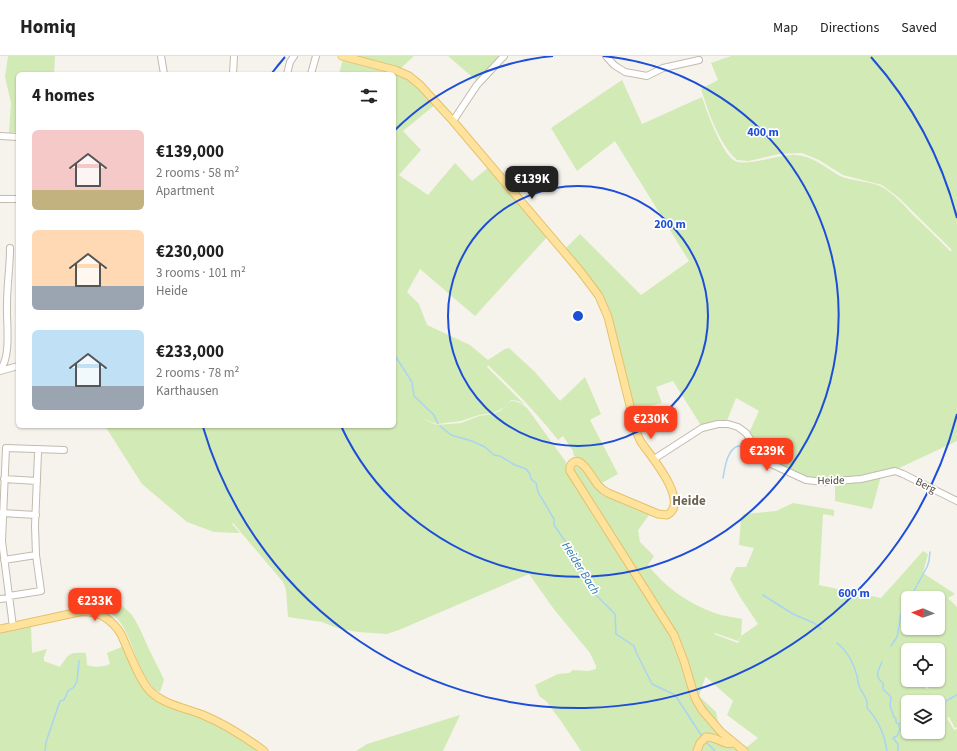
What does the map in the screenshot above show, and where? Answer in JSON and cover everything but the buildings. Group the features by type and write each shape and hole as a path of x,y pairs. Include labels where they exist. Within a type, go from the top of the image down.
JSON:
{"main road":[{"path":"342,56 395,70 408,76 424,89 453,121 596,291 610,322 636,430 641,441 666,478 674,501 673,508 671,513 665,515 658,514 614,496 601,488 581,463 576,462 571,464 570,470 674,635 697,702 714,725 744,751"},
{"path":"0,629 79,612 98,613 117,628 149,690 156,696 226,726 264,751"},
{"path":"697,751 703,739 711,737 727,744 733,743"}],"street":[{"path":"161,56 164,72"},
{"path":"233,72 234,56"},
{"path":"288,72 290,62 294,56"},
{"path":"312,72 316,56"},
{"path":"453,121 478,85 504,56"},
{"path":"607,56 614,65 625,72 647,76 663,68 699,60"},
{"path":"0,136 16,137"},
{"path":"0,199 16,199"},
{"path":"0,370 4,366 7,344 7,304 10,248"},
{"path":"0,370 16,366"},
{"name":"Heide","path":"654,459 702,428 718,424 728,424 738,427 746,433 759,453 768,462 806,480 824,482 861,479 895,471"},
{"path":"13,627 2,541 2,513 6,448 64,450"},
{"path":"0,599 41,591 36,555 38,453"},
{"name":"Berg","path":"895,471 957,500"},
{"path":"4,480 37,481"},
{"path":"2,513 36,515"},
{"path":"4,560 36,555"}],"green space":[{"path":"8,56 55,56 54,72 16,72 16,132 9,133 11,103 5,77"},
{"path":"352,56 414,56 400,69"},
{"path":"448,56 502,56 478,82"},
{"path":"731,56 957,56 957,441 897,469 861,478 811,480 768,462 748,435 759,411 736,398 726,423 702,427 673,381 656,387 662,403 633,410 610,317 565,249 580,234 641,295 689,261 615,141 577,171 551,128 622,80 642,124 702,97 720,142 730,157 735,161 747,162 788,155 807,157 843,177 882,187 895,196 950,251 952,250 898,197 882,185 843,175 819,160 802,153 779,154 749,161 737,160 720,136 711,117 701,89 718,80 711,63"},
{"path":"343,59 380,68 391,72 340,72"},
{"path":"396,74 413,83 436,104 403,131 421,150 399,175 428,195 455,163 472,181 489,167 548,236 475,316 420,269 407,292 419,304 427,325 470,345 488,360 509,348 535,372 560,401 585,377 601,414 590,420 618,474 600,484 585,463 574,456 573,451 563,436 558,440 516,392 488,365 487,367 525,405 518,401 511,400 507,405 513,401 520,403 527,408 566,462 567,472 575,483 573,469 576,465 582,468 595,485 645,511 649,515 638,530 640,542 654,556 648,565 655,573 669,587 693,604 719,614 742,619 741,636 758,624 730,579 736,567 746,567 754,548 739,545 741,518 744,514 776,511 793,503 834,510 834,516 823,514 819,585 881,598 923,551 928,554 923,573 955,594 948,598 957,607 957,727 955,728 949,717 947,718 954,730 957,729 957,751 747,751 736,743 747,747 758,738 727,715 733,701 706,677 699,696 716,712 718,721 712,722 733,743 708,737 697,751 581,751 546,701 539,696 535,685 558,674 569,673 573,670 588,671 596,669 596,666 590,653 553,608 529,574 399,630 387,634 358,632 340,629 322,622 288,617 286,590 283,582 233,523 232,524 240,533 214,532 187,522 142,484 106,428 396,428","holes":["504,408 493,414 479,416 461,423 437,425 420,418 437,424 461,421 479,415 493,413","715,633 738,641 741,636 738,643 735,642 714,634"]},
{"path":"881,476 872,509 835,501 835,483"},
{"path":"73,590 105,596 119,603 131,614 138,625 164,680 160,692 154,689 147,679 124,628 117,618 107,611 94,607 76,607"},
{"path":"31,625 32,653 47,649 44,661 60,667 65,659 73,653 86,653 87,665 96,667 108,665 110,664 107,653 124,646 149,691 203,716 262,751 0,751 0,631"},
{"path":"460,715 443,751 356,751 367,744"},
{"path":"706,738 729,745 738,751 698,751"}],"waterway":[{"name":"Heider Bach","path":"396,357 412,382 414,396 434,415 438,424"},
{"name":"Heider Bach","path":"440,426 451,435 472,441 485,447 494,455 500,456 515,465 526,469 530,474 531,479 536,483 538,492 554,519 554,525 565,541 593,592 615,614 616,634 634,646 652,684 675,695 703,738"},
{"path":"723,478 727,459 731,451 738,446 743,447"},
{"path":"914,591 927,567 930,552"},
{"path":"763,595 793,614 814,623 821,629"},
{"path":"891,646 897,637 901,614"},
{"path":"837,643 852,662 859,687 866,699 867,708 880,728 885,740 887,751"},
{"path":"45,751 46,742 60,701 64,700 68,691 74,687 77,681 79,661"},
{"path":"882,662 878,671 878,678 883,683 883,689 891,697 890,706 898,724"},
{"path":"946,701 957,695"},
{"path":"898,751 898,744 893,738 897,736 900,729 898,724 901,723"},
{"name":"Heider Bach","path":"705,741 715,751"}],"district":[{"name":"Heide","path":"689,500"}]}
